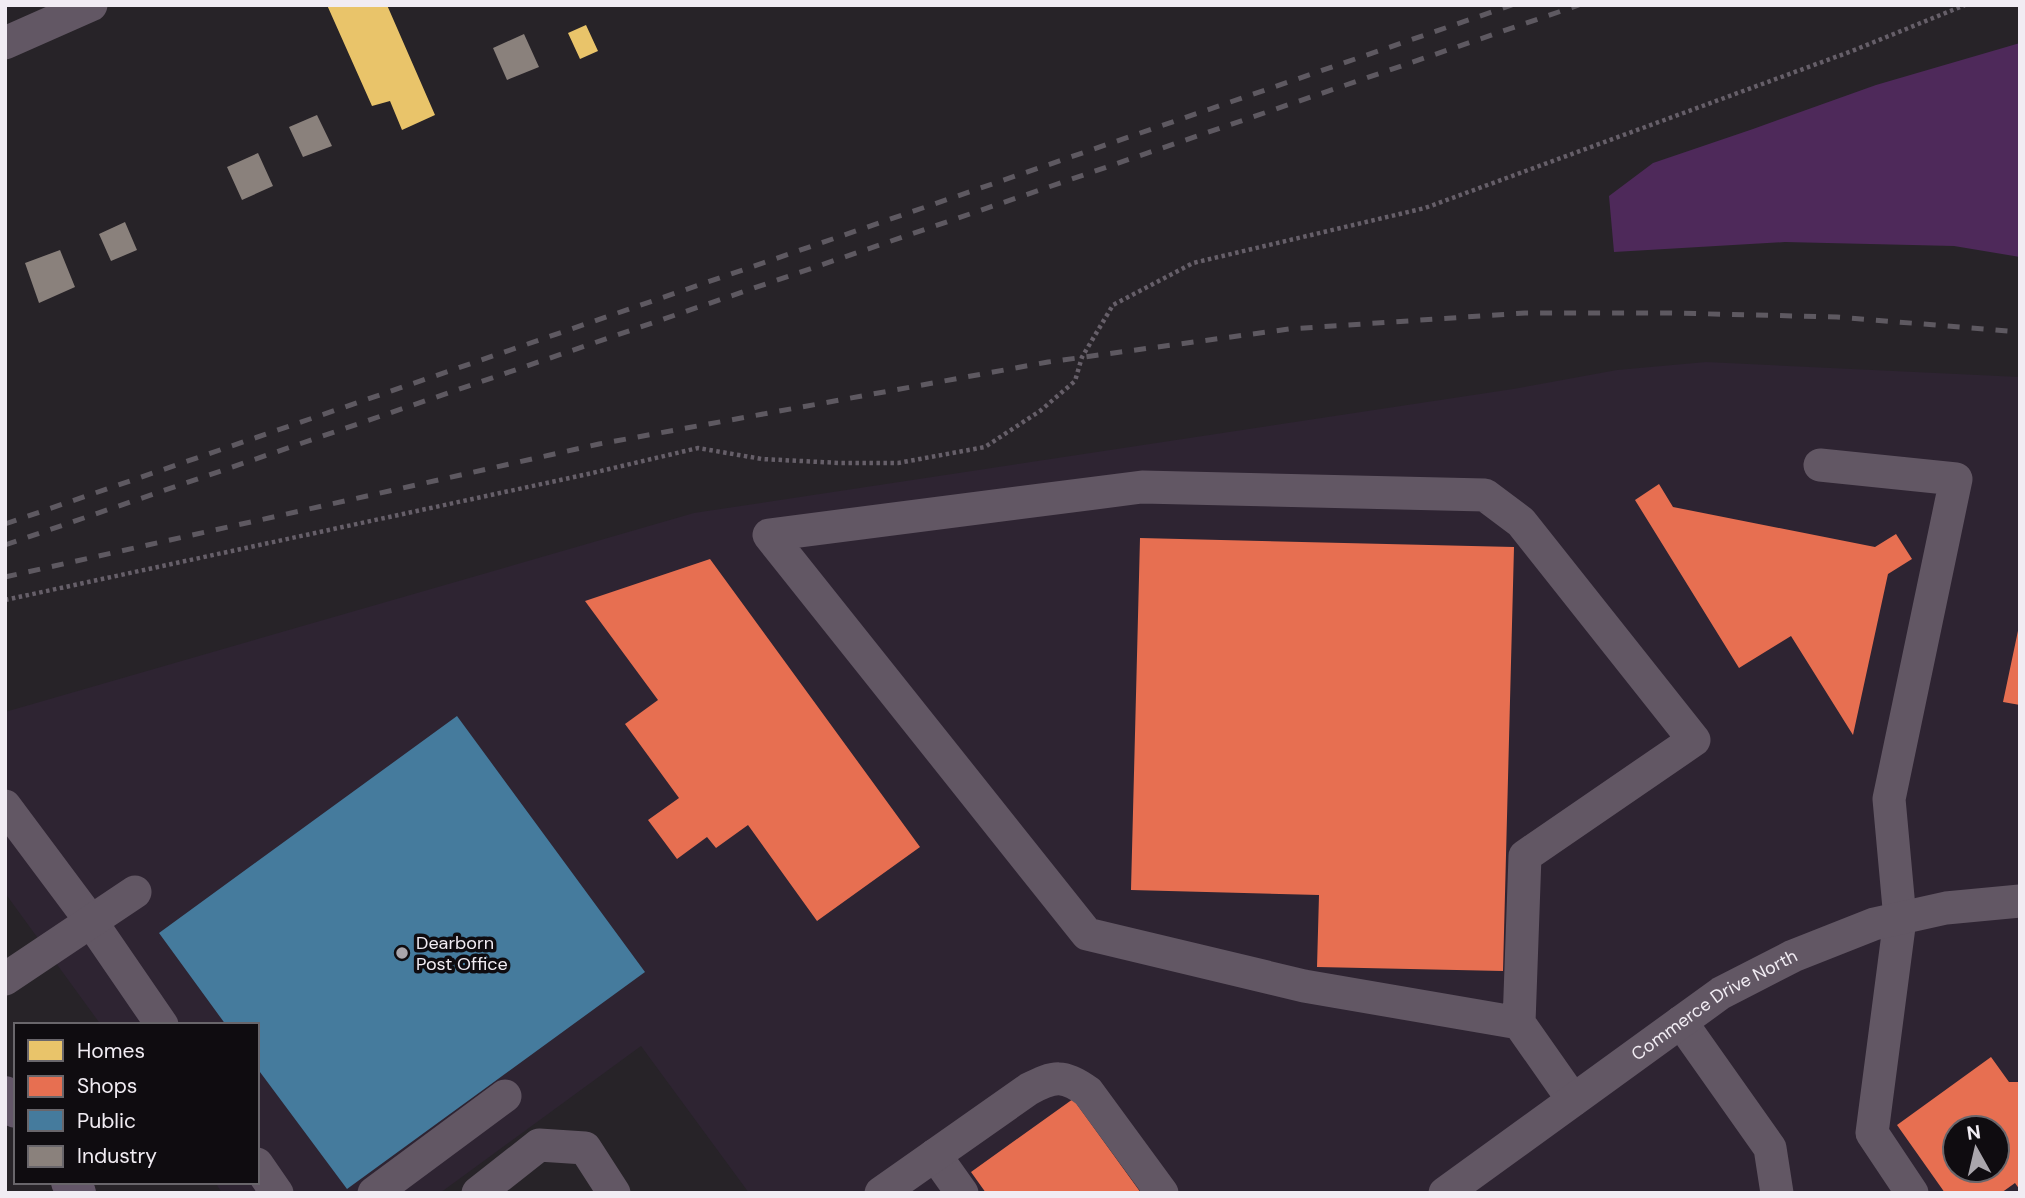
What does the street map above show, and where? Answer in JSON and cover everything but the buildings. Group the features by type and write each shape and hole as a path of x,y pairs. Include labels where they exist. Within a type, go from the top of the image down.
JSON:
{"street":[{"path":"5,43 91,5"},
{"path":"1820,465 1956,479 1889,799 1900,919 1872,1133 1912,1193"},
{"path":"1519,1023 1304,986 1087,934 769,535 1142,487 1485,495 1521,522 1694,740 1525,856 1519,1023 1573,1100"},
{"path":"5,806 90,920 161,1023"},
{"path":"5,979 135,892"},
{"name":"Commerce Drive North","path":"1445,1193 1721,993 1793,956 1874,925 1946,908 2020,901"},
{"path":"1681,1022 1770,1148 1777,1193"},
{"path":"881,1193 1029,1088 1058,1077 1074,1081 1088,1092 1162,1193"},
{"path":"374,1193 505,1096"},
{"path":"478,1193 540,1145 585,1148 614,1193"},
{"path":"935,1155 962,1193"},
{"path":"259,1167 277,1193"}],"path":[{"path":"5,600 698,448 762,459 898,463 985,447 1040,411 1075,381 1082,357 1113,305 1194,263 1426,208 1852,51 1965,5"}],"shaded area":[{"path":"2020,43 2020,257 1954,246 1785,242 1614,252 1609,196 1653,163 1876,85"},
{"path":"1706,362 2020,377 2020,1193 749,1193 641,1046 440,1193 222,1193 216,1184 259,1184 259,1023 100,1023 5,893 5,712 694,513 1513,389 1617,370"}],"railway":[{"path":"5,524 1512,5"},
{"path":"5,545 1579,5"},
{"path":"5,577 599,444 1048,362 1289,329 1525,313 1672,313 1837,317 2020,332"}],"place":[{"name":"Dearborn Post Office","path":"402,953"}]}
